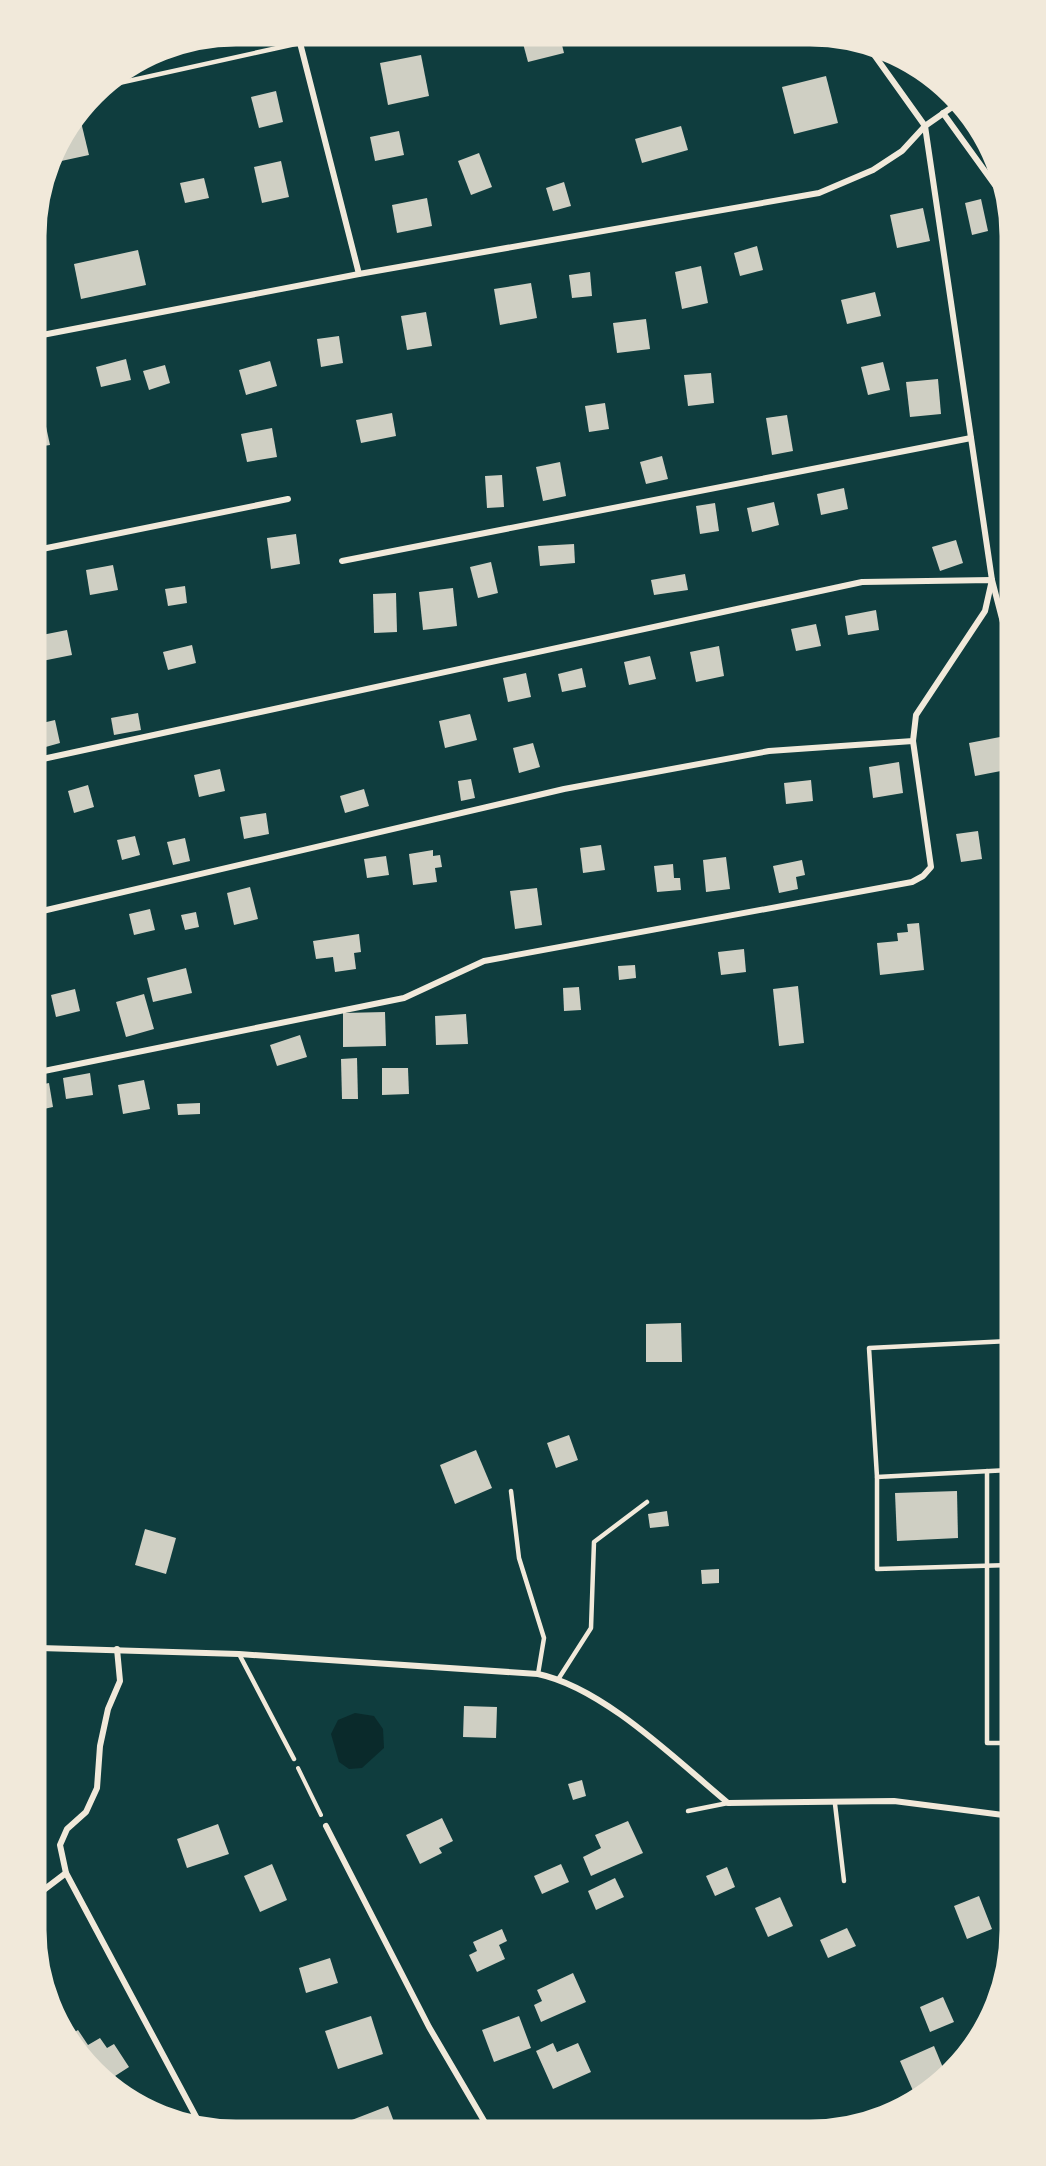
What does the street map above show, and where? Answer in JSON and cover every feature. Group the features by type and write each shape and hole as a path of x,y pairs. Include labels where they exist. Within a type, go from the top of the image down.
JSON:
{"street":[{"path":"301,45 359,274"},
{"path":"876,57 925,126 992,580 1001,615"},
{"path":"45,334 359,274 819,193 873,170 902,151 925,126 951,107"},
{"path":"943,113 993,183"},
{"path":"342,561 971,438"},
{"path":"45,548 288,498"},
{"path":"45,1071 404,998 484,961 912,882 924,876 931,867 913,741 916,715 985,611 992,580"},
{"path":"45,758 862,582 992,580"},
{"path":"45,910 564,789 769,751 913,741"},
{"path":"45,1648 238,1654 538,1674 559,1678 615,1711 728,1803 835,1804 894,1801 1001,1815"},
{"path":"117,1649 120,1681 108,1709 100,1746 97,1788 86,1812 67,1829 60,1845 66,1873 195,2116"},
{"path":"326,1826 429,2027 484,2121"},
{"path":"45,1889 66,1873"}],"lane":[{"path":"125,82 291,45"},
{"path":"1001,1341 868,1348 877,1477 877,1569 1001,1565"},
{"path":"877,1477 1001,1470"},
{"path":"987,1471 987,1743 1001,1743"},
{"path":"511,1491 519,1558 544,1638 538,1674"},
{"path":"559,1678 591,1628 594,1542 647,1502"},
{"path":"238,1654 294,1760"},
{"path":"688,1811 728,1803"},
{"path":"835,1804 844,1881"}],"path":[{"path":"294,1760 326,1826"}],"water":[{"path":"355,1713 374,1716 383,1729 384,1748 362,1768 349,1769 339,1762 331,1734 338,1720"}],"building":[{"path":"523,45 562,45 564,53 528,62"},
{"path":"421,55 429,96 388,105 380,63"},
{"path":"826,76 838,123 794,134 782,87"},
{"path":"276,91 283,122 259,128 251,97"},
{"path":"82,124 89,155 61,161"},
{"path":"681,126 688,150 642,163 635,139"},
{"path":"399,131 404,155 375,161 370,137"},
{"path":"479,153 492,187 471,195 458,161"},
{"path":"281,161 289,197 262,203 254,167"},
{"path":"204,178 209,198 185,203 180,183"},
{"path":"564,182 571,206 553,211 546,188"},
{"path":"427,198 432,226 397,233 392,205"},
{"path":"981,199 988,231 972,235 965,203"},
{"path":"923,208 930,241 897,248 890,215"},
{"path":"757,246 763,270 740,276 734,253"},
{"path":"138,250 146,285 81,299 74,264"},
{"path":"701,266 708,303 682,309 675,272"},
{"path":"590,272 592,296 572,298 569,275"},
{"path":"531,283 537,318 500,325 494,289"},
{"path":"875,292 881,316 847,324 841,300"},
{"path":"426,312 432,346 407,350 401,316"},
{"path":"646,319 650,349 617,353 613,323"},
{"path":"339,336 343,363 321,367 317,339"},
{"path":"126,359 131,380 101,387 96,367"},
{"path":"270,361 277,386 246,395 239,370"},
{"path":"883,362 890,390 868,395 861,367"},
{"path":"165,365 170,383 149,390 143,371"},
{"path":"711,373 714,403 688,406 684,375"},
{"path":"938,379 941,414 910,417 906,382"},
{"path":"605,403 609,429 589,432 585,406"},
{"path":"392,413 396,436 361,443 356,420"},
{"path":"787,415 793,451 772,455 766,418"},
{"path":"45,422 50,445 45,446"},
{"path":"272,428 277,457 247,462 241,434"},
{"path":"662,456 668,479 646,484 640,462"},
{"path":"560,462 566,496 543,501 536,467"},
{"path":"502,475 504,507 487,508 485,476"},
{"path":"844,488 848,509 821,515 817,494"},
{"path":"774,502 779,525 752,532 747,508"},
{"path":"715,503 719,531 700,534 696,506"},
{"path":"296,534 300,564 271,569 267,538"},
{"path":"956,540 963,563 940,571 932,547"},
{"path":"574,544 575,563 540,566 538,546"},
{"path":"491,562 498,593 478,598 470,567"},
{"path":"113,565 118,590 90,595 86,570"},
{"path":"685,574 688,590 654,595 651,580"},
{"path":"185,586 187,603 168,606 165,589"},
{"path":"453,588 457,626 423,630 419,592"},
{"path":"396,593 397,632 374,633 373,594"},
{"path":"876,610 879,630 848,635 845,616"},
{"path":"816,624 821,646 796,651 791,629"},
{"path":"67,630 72,655 45,660 45,634"},
{"path":"192,645 196,663 168,670 163,652"},
{"path":"719,646 724,676 696,682 690,652"},
{"path":"650,656 656,679 629,685 624,662"},
{"path":"582,668 586,687 562,692 558,674"},
{"path":"526,673 531,697 508,702 503,678"},
{"path":"138,713 141,730 114,735 111,718"},
{"path":"470,714 477,740 445,748 439,721"},
{"path":"55,720 60,743 45,747 45,722"},
{"path":"1000,737 1001,771 975,776 969,743"},
{"path":"533,743 540,767 519,773 513,748"},
{"path":"899,762 903,793 873,798 869,767"},
{"path":"220,769 225,791 199,797 194,775"},
{"path":"471,779 475,798 461,801 458,781"},
{"path":"811,780 813,801 786,804 784,783"},
{"path":"88,785 94,807 74,813 68,791"},
{"path":"364,789 369,806 345,813 340,796"},
{"path":"266,813 269,834 244,839 240,817"},
{"path":"978,831 982,859 961,862 956,834"},
{"path":"135,836 140,855 122,860 117,840"},
{"path":"185,838 190,861 173,865 167,842"},
{"path":"601,845 605,870 583,873 580,848"},
{"path":"433,850 433,856 440,855 442,867 435,868 437,882 413,885 409,854"},
{"path":"386,856 389,875 367,878 364,859"},
{"path":"726,857 730,889 706,892 703,860"},
{"path":"802,860 805,875 796,877 798,889 779,893 773,866"},
{"path":"673,864 674,878 680,878 681,890 657,892 654,866"},
{"path":"250,887 258,919 234,925 227,893"},
{"path":"537,888 542,925 515,929 510,891"},
{"path":"150,909 155,930 134,935 129,914"},
{"path":"196,912 199,927 185,930 181,915"},
{"path":"919,923 924,970 880,975 877,943 898,941 897,933 908,932 907,924"},
{"path":"359,934 361,952 354,953 356,969 335,972 333,957 316,959 313,941"},
{"path":"744,949 746,972 721,975 718,952"},
{"path":"635,965 636,978 619,980 618,966"},
{"path":"186,968 192,993 153,1002 147,978"},
{"path":"798,986 804,1043 779,1046 773,989"},
{"path":"579,987 581,1010 564,1011 563,988"},
{"path":"75,989 80,1011 56,1017 51,995"},
{"path":"144,994 154,1029 126,1037 116,1002"},
{"path":"385,1012 386,1046 343,1047 343,1013"},
{"path":"466,1014 468,1044 436,1045 435,1016"},
{"path":"300,1035 307,1057 277,1066 270,1045"},
{"path":"357,1058 358,1099 342,1099 341,1059"},
{"path":"382,1068 408,1068 409,1094 382,1095"},
{"path":"90,1073 93,1095 66,1099 63,1078"},
{"path":"144,1080 150,1109 123,1114 118,1085"},
{"path":"49,1083 53,1107 45,1109 45,1084"},
{"path":"200,1103 200,1114 178,1115 177,1104"},
{"path":"681,1323 682,1362 646,1362 646,1324"},
{"path":"569,1435 578,1460 556,1468 547,1443"},
{"path":"476,1450 492,1488 455,1504 440,1465"},
{"path":"957,1491 958,1538 897,1541 895,1493"},
{"path":"667,1511 669,1526 650,1528 648,1514"},
{"path":"145,1529 176,1538 166,1574 135,1565"},
{"path":"719,1569 719,1583 702,1584 701,1570"},
{"path":"464,1706 497,1707 496,1738 463,1737"},
{"path":"582,1780 586,1796 573,1800 568,1784"},
{"path":"442,1818 453,1841 439,1848 442,1853 420,1864 406,1835"},
{"path":"628,1821 643,1853 591,1876 583,1857 601,1848 595,1835"},
{"path":"218,1824 229,1854 187,1868 177,1839"},
{"path":"272,1864 287,1900 260,1912 244,1876"},
{"path":"561,1864 569,1882 542,1894 534,1876"},
{"path":"727,1867 735,1887 715,1896 706,1876"},
{"path":"615,1878 624,1897 596,1910 588,1891"},
{"path":"979,1896 992,1929 967,1939 954,1906"},
{"path":"780,1897 793,1926 768,1937 755,1908"},
{"path":"847,1928 856,1946 828,1958 820,1940"},
{"path":"502,1929 507,1941 499,1945 505,1959 477,1972 469,1955 477,1951 473,1942"},
{"path":"330,1958 338,1983 306,1993 299,1968"},
{"path":"573,1973 586,2002 541,2022 534,2005 542,2001 537,1990"},
{"path":"943,1997 954,2022 930,2032 920,2007"},
{"path":"371,2016 383,2054 338,2069 325,2031"},
{"path":"519,2016 531,2048 494,2062 482,2030"},
{"path":"78,2030 88,2045 100,2038 107,2048 114,2044 129,2067 115,2076 116,2078 92,2056 75,2032"},
{"path":"553,2043 557,2052 578,2043 591,2072 553,2089 536,2051"},
{"path":"934,2046 943,2067 913,2091 900,2061"},
{"path":"388,2106 394,2121 349,2121"}]}
